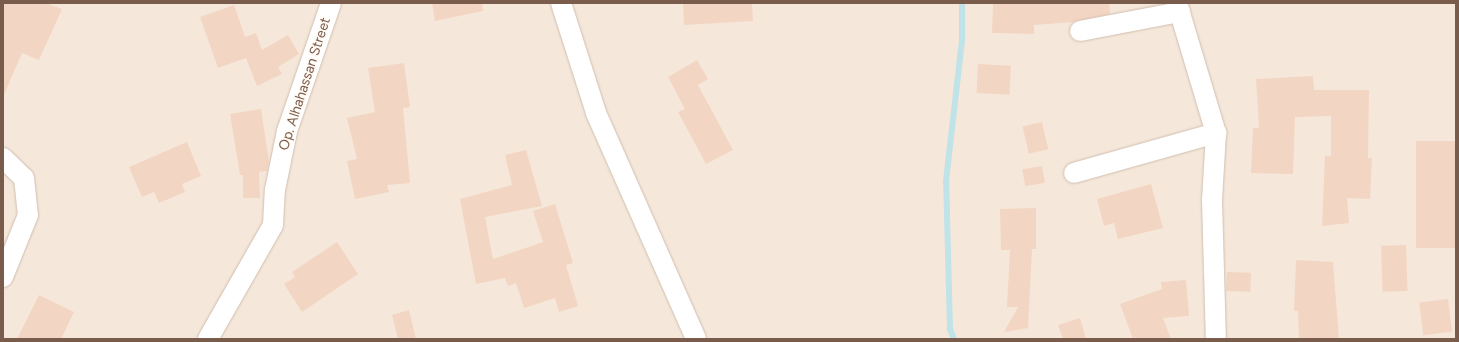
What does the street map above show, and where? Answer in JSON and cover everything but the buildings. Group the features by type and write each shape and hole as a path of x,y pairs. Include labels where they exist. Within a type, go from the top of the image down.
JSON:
{"street":[{"name":"Op. Alhahassan Street","path":"208,339 273,225 275,190 288,131 332,3"},
{"path":"561,3 596,113 696,339"},
{"path":"1080,31 1179,8 1216,133 1212,200 1216,339"},
{"path":"1074,173 1216,133"},
{"path":"3,158 24,178 28,215 3,277"}],"shaded area":[{"path":"3,3 1456,3 1456,339 3,339"}],"waterway":[{"path":"954,339 950,329 946,181 962,40 962,3"}]}
